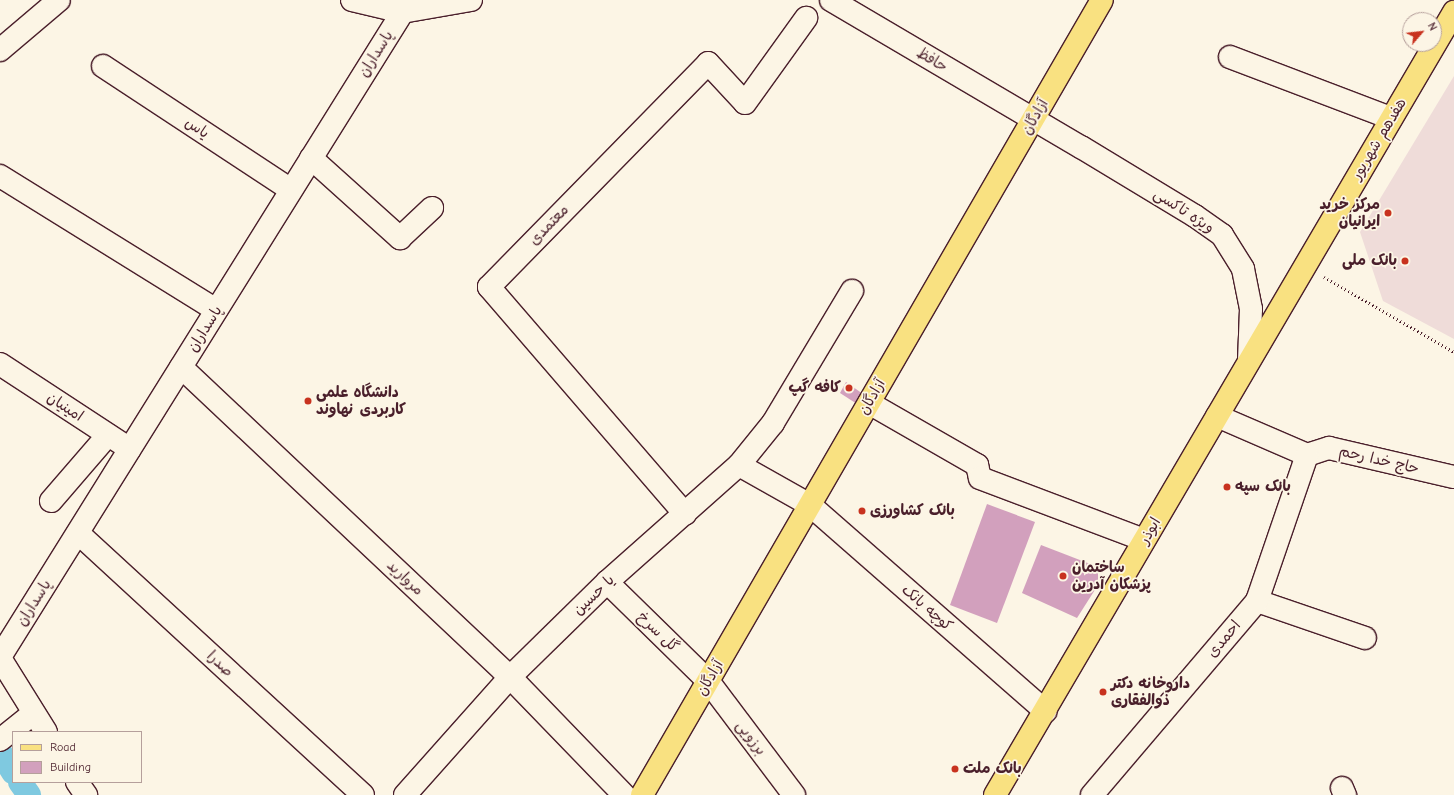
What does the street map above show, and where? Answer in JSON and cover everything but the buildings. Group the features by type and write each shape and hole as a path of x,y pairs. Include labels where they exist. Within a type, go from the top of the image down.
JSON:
{"main road":[{"name":"آزادگان","path":"642,795 1102,0"},
{"name":"هفدهم شهریور","path":"1304,266 1454,12"},
{"name":"ابوذر","path":"995,795 1304,266"}],"street":[{"path":"0,50 59,0"},
{"path":"352,0 406,6 471,0"},
{"name":"حافظ","path":"831,0 1033,119"},
{"name":"پاسداران","path":"45,731 0,657 406,6"},
{"name":"معتمدی","path":"685,514 489,287 708,63 745,104 806,18"},
{"path":"1230,57 1391,118"},
{"name":"یاس","path":"103,66 291,190"},
{"name":"ویژه تاکسی","path":"1033,119 1195,216 1222,235 1243,269 1251,309 1249,360"},
{"path":"311,158 400,238 432,208"},
{"path":"0,176 216,310"},
{"name":"یا حسین","path":"405,795 510,677 607,582 739,465 773,423 852,291"},
{"name":"امینیان","path":"0,364 130,449"},
{"name":"مروارید","path":"181,367 510,677 624,795"},
{"path":"869,403 977,465 980,478 1144,540"},
{"path":"1217,416 1306,455"},
{"path":"51,501 108,435"},
{"name":"حاج خدا رحم","path":"1306,455 1328,448 1454,477"},
{"name":"احمدی","path":"1092,795 1257,601 1306,455"},
{"path":"739,465 810,505"},
{"name":"کوچه بانک","path":"810,505 1045,710"},
{"name":"صدرا","path":"78,533 363,795"},
{"name":"گل سرخ","path":"607,582 708,681"},
{"path":"1257,601 1365,638"},
{"name":"برزویی","path":"708,681 794,795"},
{"path":"5,736 34,713"},
{"path":"79,783 86,795"}],"path":[{"path":"1304,266 1454,352"}],"shaded area":[{"path":"1454,76 1454,339 1383,301 1360,232"}],"waterway":[{"path":"0,752 12,770"},
{"path":"21,783 29,795"}],"place":[{"name":"مرکز خرید ایرانیان","path":"1388,213"},
{"name":"بانک ملی","path":"1405,261"},
{"name":"کافه گپ","path":"849,388"},
{"name":"دانشگاه علمی کاربردی نهاوند","path":"308,401"},
{"name":"بانک سپه","path":"1227,487"},
{"name":"بانک کشاورزی","path":"862,511"},
{"name":"ساختمان پزشکان آدرین","path":"1063,576"},
{"name":"داروخانه دکتر ذوالفقاری","path":"1103,692"},
{"name":"بانک ملت","path":"955,769"}]}
